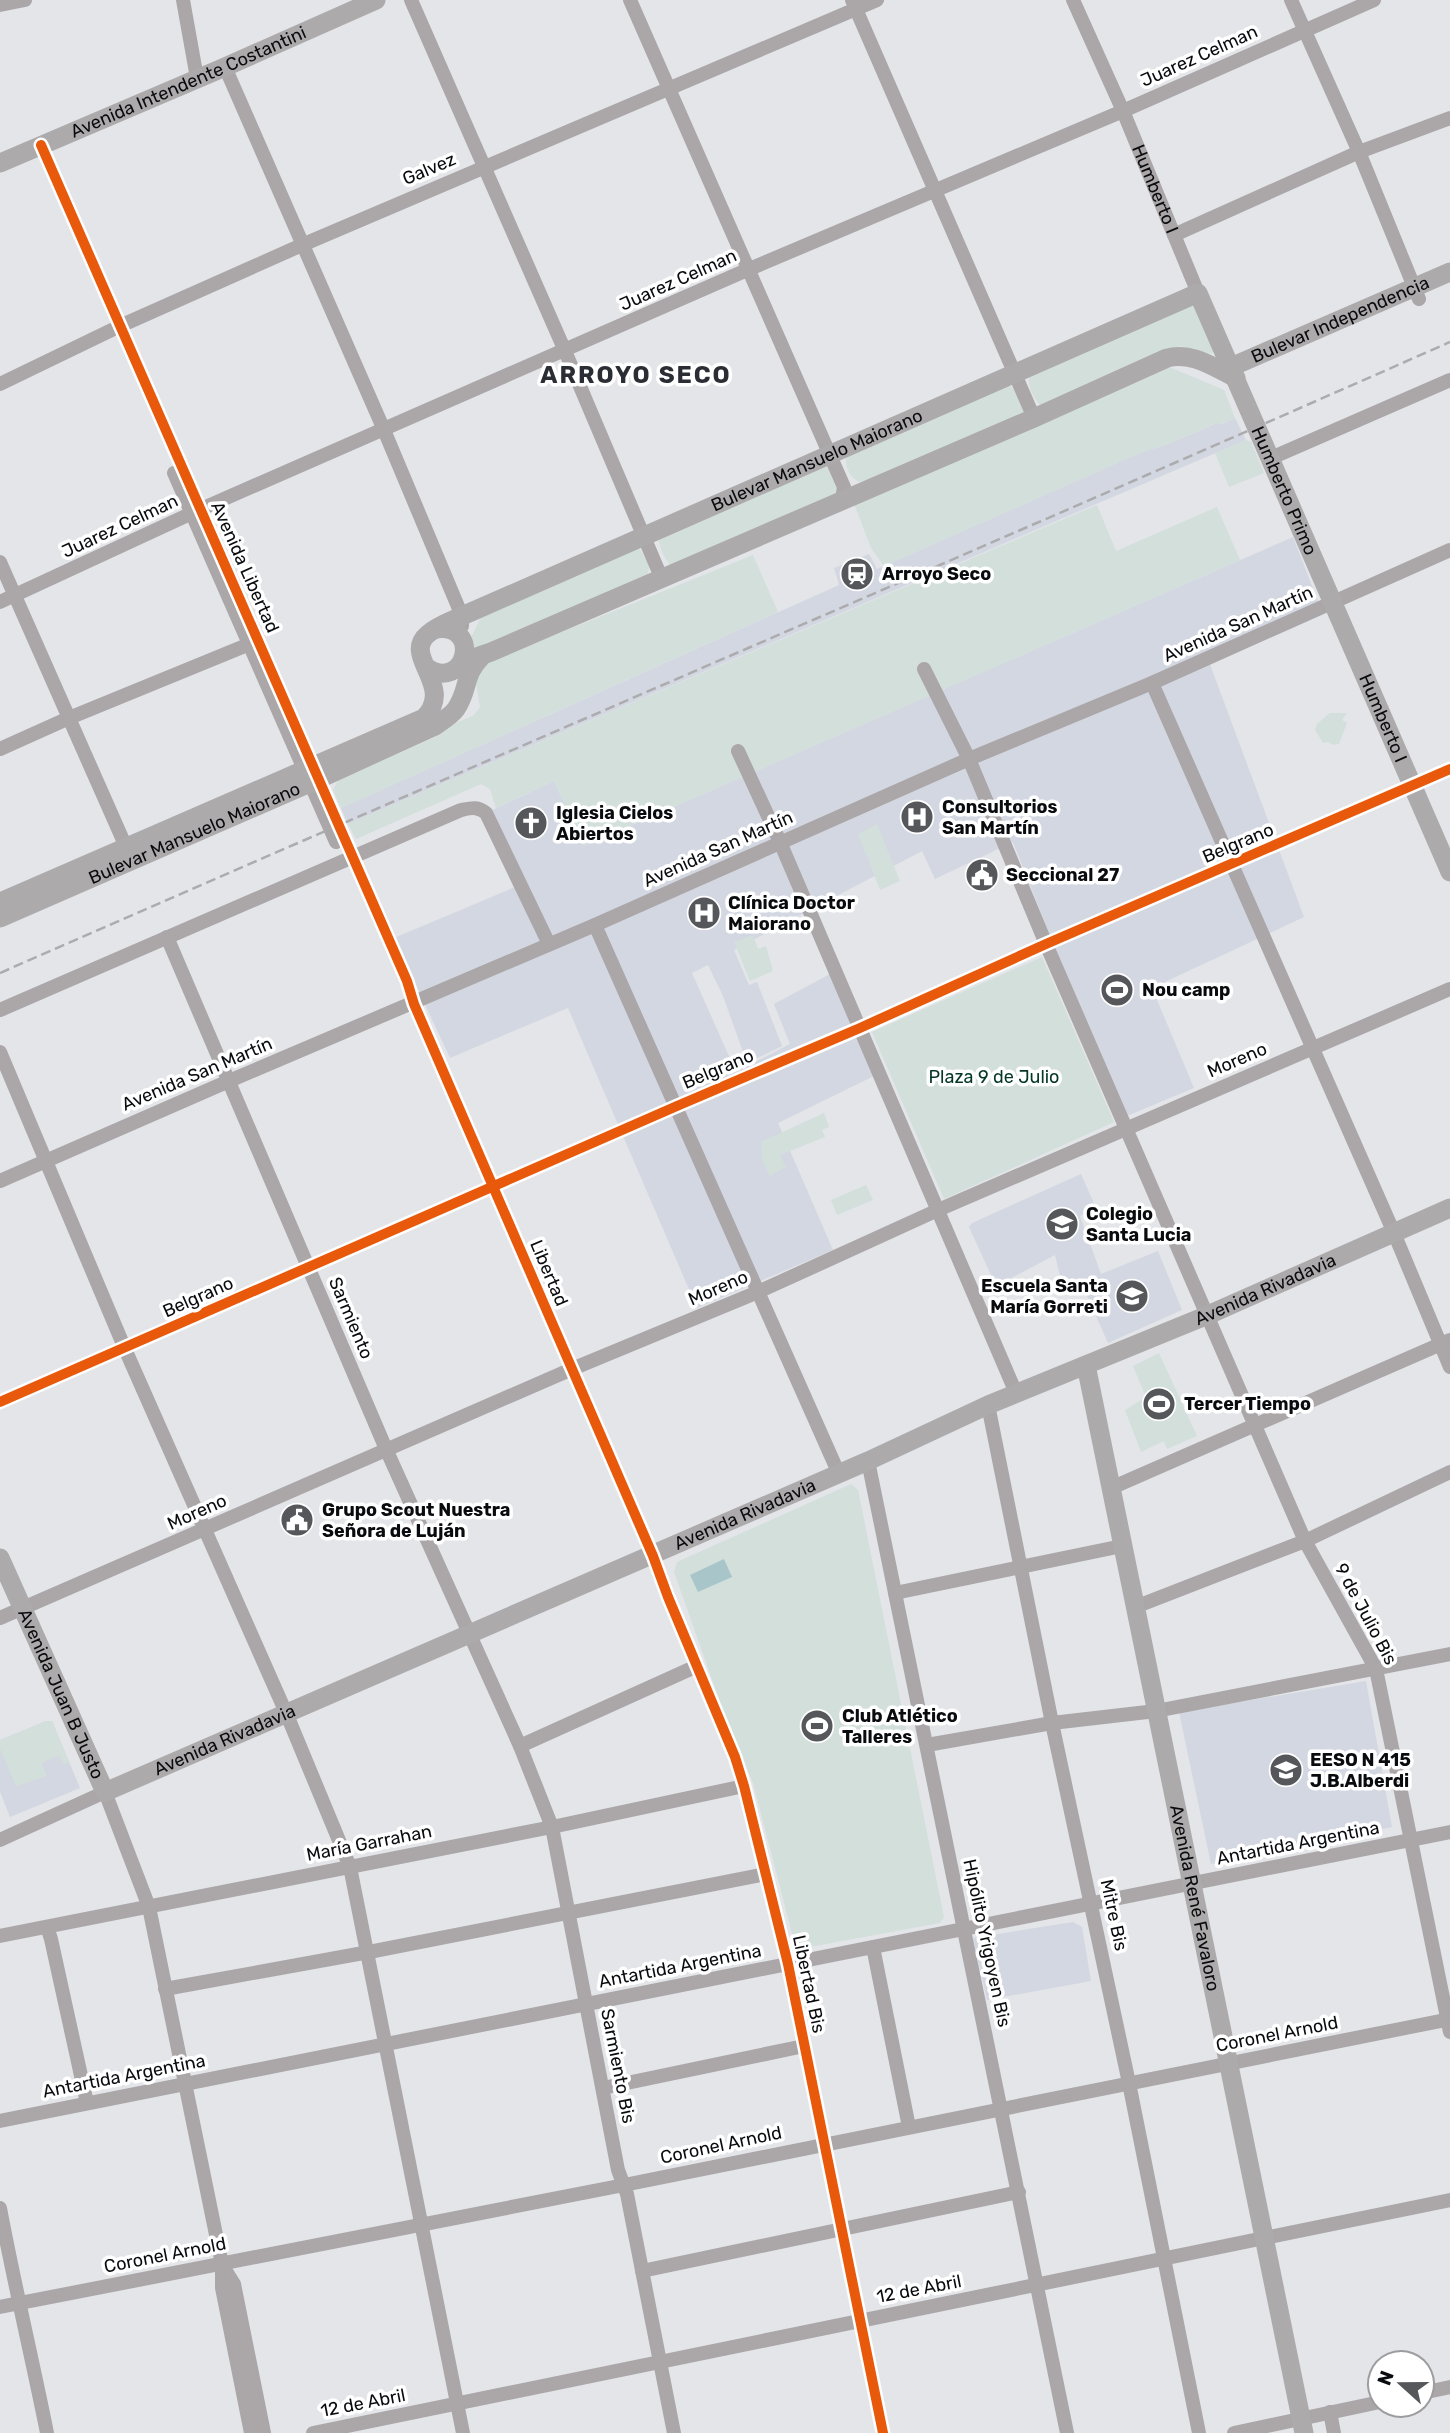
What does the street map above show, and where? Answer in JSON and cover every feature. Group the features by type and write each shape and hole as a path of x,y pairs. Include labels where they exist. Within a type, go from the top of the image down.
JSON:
{"main road":[{"name":"Avenida Intendente Costantini","path":"0,163 376,0"},
{"name":"Bulevar Independencia","path":"1417,293 1450,272"},
{"name":"Bulevar Independencia","path":"1231,366 1417,293 1450,285"},
{"name":"Bulevar Mansuelo Maiorano","path":"436,629 644,534 1198,293"},
{"name":"Humberto I","path":"1198,293 1231,366"},
{"path":"462,657 483,655 1167,358 1188,356 1207,363 1231,366"},
{"name":"Humberto Primo","path":"1231,366 1333,603"},
{"name":"Humberto I","path":"1333,603 1450,872"},
{"path":"433,688 422,660 421,645 426,635 436,629 456,633 462,657 464,688"},
{"path":"452,715 471,668 483,655"},
{"path":"426,667 440,673 455,670 462,657"},
{"name":"Bulevar Mansuelo Maiorano","path":"311,775 424,718 433,709 436,699 433,688"},
{"name":"Bulevar Mansuelo Maiorano","path":"0,902 129,853 311,775 435,726 452,715"},
{"name":"Bulevar Mansuelo Maiorano","path":"0,918 129,853"},
{"name":"Avenida Rivadavia","path":"105,1792 653,1556 988,1405 1208,1315 1450,1208"},
{"name":"Avenida René Favaloro","path":"1086,1365 1303,2426"},
{"name":"Avenida Juan B Justo","path":"0,1558 105,1792"}],"street":[{"path":"0,5 24,0"},
{"path":"183,0 197,78"},
{"path":"411,0 661,577"},
{"path":"630,0 844,487 842,500"},
{"name":"Galvez","path":"0,384 116,327 302,245 668,90 854,5 877,0"},
{"name":"Humberto I","path":"1073,0 1123,111 1198,293"},
{"path":"1292,0 1417,293"},
{"name":"Juarez Celman","path":"0,602 196,511 1374,0"},
{"path":"854,5 1034,418"},
{"path":"225,67 384,430 461,616 462,657"},
{"path":"1174,235 1359,152 1450,118"},
{"name":"Avenida Libertad","path":"37,147 311,775 407,981 414,1003"},
{"path":"1271,458 1450,380"},
{"name":"Avenida San Martín","path":"0,1181 595,925 969,758 1152,682 1450,550"},
{"path":"0,562 129,853"},
{"path":"0,749 254,643"},
{"name":"9 de Julio Bis","path":"924,668 969,758 1046,944 1305,1541 1376,1669 1449,2023"},
{"path":"1152,682 1394,1233 1445,1342 1450,1367"},
{"path":"433,688 452,715"},
{"path":"738,751 780,842 1016,1393"},
{"name":"Belgrano","path":"0,1402 1450,769"},
{"path":"0,1010 461,810 473,808 480,808 486,813 549,944"},
{"path":"595,925 839,1474"},
{"name":"Sarmiento","path":"167,937 469,1636"},
{"name":"Moreno","path":"0,1618 572,1369 758,1292 938,1210 1450,989"},
{"name":"Libertad","path":"414,1003 653,1556"},
{"path":"0,1052 125,1349 287,1715 350,1867 463,2433"},
{"path":"1111,1488 1445,1342"},
{"name":"Mitre Bis","path":"988,1405 1199,2433"},
{"name":"Hipólito Yrigoyen Bis","path":"868,1461 1067,2433"},
{"path":"1135,1607 1305,1541 1450,1472"},
{"path":"895,1592 1122,1546"},
{"name":"Libertad Bis","path":"653,1556 736,1757 744,1786 788,1964 883,2433"},
{"name":"Sarmiento Bis","path":"469,1636 520,1745 552,1827 618,2170 624,2185 674,2433"},
{"path":"927,1745 1052,1723 1156,1711 1450,1654"},
{"path":"520,1745 697,1666"},
{"name":"María Garrahan","path":"0,1936 552,1827 744,1786"},
{"path":"105,1792 149,1907 222,2264 222,2288 251,2433"},
{"name":"Avenida Rivadavia","path":"0,1840 105,1792"},
{"name":"Antartida Argentina","path":"0,2121 1450,1832"},
{"path":"165,1989 766,1874"},
{"path":"47,1927 88,2103"},
{"path":"873,1947 909,2127"},
{"name":"Coronel Arnold","path":"0,2307 1229,2063 1449,2023"},
{"path":"603,2088 804,2046"},
{"path":"642,2270 1019,2192"},
{"name":"12 de Abril","path":"313,2433 1450,2200"},
{"path":"0,2208 47,2433"},
{"path":"222,2264 234,2284 264,2433"},
{"path":"1234,2433 1303,2426 1330,2413 1366,2405"},
{"path":"1330,2413 1335,2433"}],"shaded area":[{"path":"1235,418 1246,440 348,824 341,808 839,585 834,568 869,554 877,569 1142,452"},
{"path":"1293,537 1321,609 1208,659 1304,917 1152,988 1194,1088 1122,1118 1013,842 935,879 922,851 734,950 749,985 757,982 782,1046 747,1063 723,996 708,965 692,973 736,1072 790,1044 774,1004 830,974 874,1076 778,1123 833,1250 697,1308 568,1008 450,1058 394,938 520,885 486,813 554,781 584,846"},
{"path":"1081,1174 1096,1208 1080,1216 1101,1274 1158,1251 1182,1310 1108,1343 1081,1282 1063,1289 1055,1255 996,1286 969,1227 972,1223"},
{"name":"EESO N 415 J.B.Alberdi","path":"1366,1681 1392,1827 1211,1864 1179,1712"},
{"path":"52,1721 80,1788 10,1817 0,1792 0,1740"},
{"path":"1073,1922 1082,1927 1091,1981 987,2000 973,1938"}],"green space":[{"path":"1191,304 1197,307 1215,348 1213,353 1180,346 1040,405 1035,399 1029,376"},
{"path":"1167,366 1224,390 1235,418 1142,452 884,566 871,548 853,501"},
{"path":"1009,385 1014,389 1024,412 875,479 859,482 848,471 846,456"},
{"path":"1246,440 1251,442 1264,473 1229,487 1215,453"},
{"path":"827,464 839,489 837,495 672,567 665,557 659,537"},
{"path":"1097,505 1116,551 1217,507 1240,560 584,846 554,781 496,808 490,789 481,784 356,839 348,824"},
{"path":"638,546 649,565 648,575 487,650 473,648 470,640 481,617"},
{"path":"753,555 778,612 341,808 333,790 338,780 436,737 454,724 474,715 480,707 476,683 486,663"},
{"path":"1330,713 1347,713 1342,720 1347,723 1339,744 1323,743 1315,730 1317,724"},
{"path":"877,824 900,881 880,890 858,834"},
{"path":"753,935 758,949 766,946 773,971 750,981 734,942"},
{"name":"Plaza 9 de Julio","path":"1042,957 1114,1122 944,1199 872,1032"},
{"path":"824,1113 829,1127 822,1130 825,1137 780,1155 786,1167 770,1176 762,1160 761,1142"},
{"path":"866,1185 873,1200 837,1215 831,1200"},
{"name":"Tercer Tiempo","path":"1159,1353 1197,1436 1167,1449 1164,1441 1141,1452 1125,1410 1146,1397 1133,1366"},
{"name":"Club Atlético Talleres","path":"851,1484 858,1490 944,1917 940,1923 804,1948 795,1945 753,1783 719,1699 674,1572 677,1562"},
{"path":"52,1721 69,1763 64,1765 59,1755 42,1763 47,1776 16,1786 0,1749 0,1740"}],"water":[{"path":"724,1559 732,1577 698,1592 690,1575"}],"railway":[{"path":"0,973 1450,342"}],"cycle path":[{"path":"41,145 407,981 414,1004 653,1556 735,1757 788,1964 883,2433"},
{"path":"0,1402 1450,769"}],"place":[{"name":"Arroyo Seco","path":"857,574"},
{"name":"Consultorios San Martín","path":"917,817"},
{"name":"Iglesia Cielos Abiertos","path":"531,823"},
{"name":"Seccional 27","path":"982,875"},
{"name":"Clínica Doctor Maiorano","path":"704,913"},
{"name":"Nou camp","path":"1117,990"},
{"name":"Colegio Santa Lucia","path":"1062,1224"},
{"name":"Escuela Santa María Gorreti","path":"1132,1296"},
{"name":"Tercer Tiempo","path":"1159,1404"},
{"name":"Grupo Scout Nuestra Señora de Luján","path":"297,1520"},
{"name":"Club Atlético Talleres","path":"817,1726"},
{"name":"EESO N 415 J.B.Alberdi","path":"1286,1770"}],"district":[{"name":"ARROYO SECO","path":"636,375"}]}
